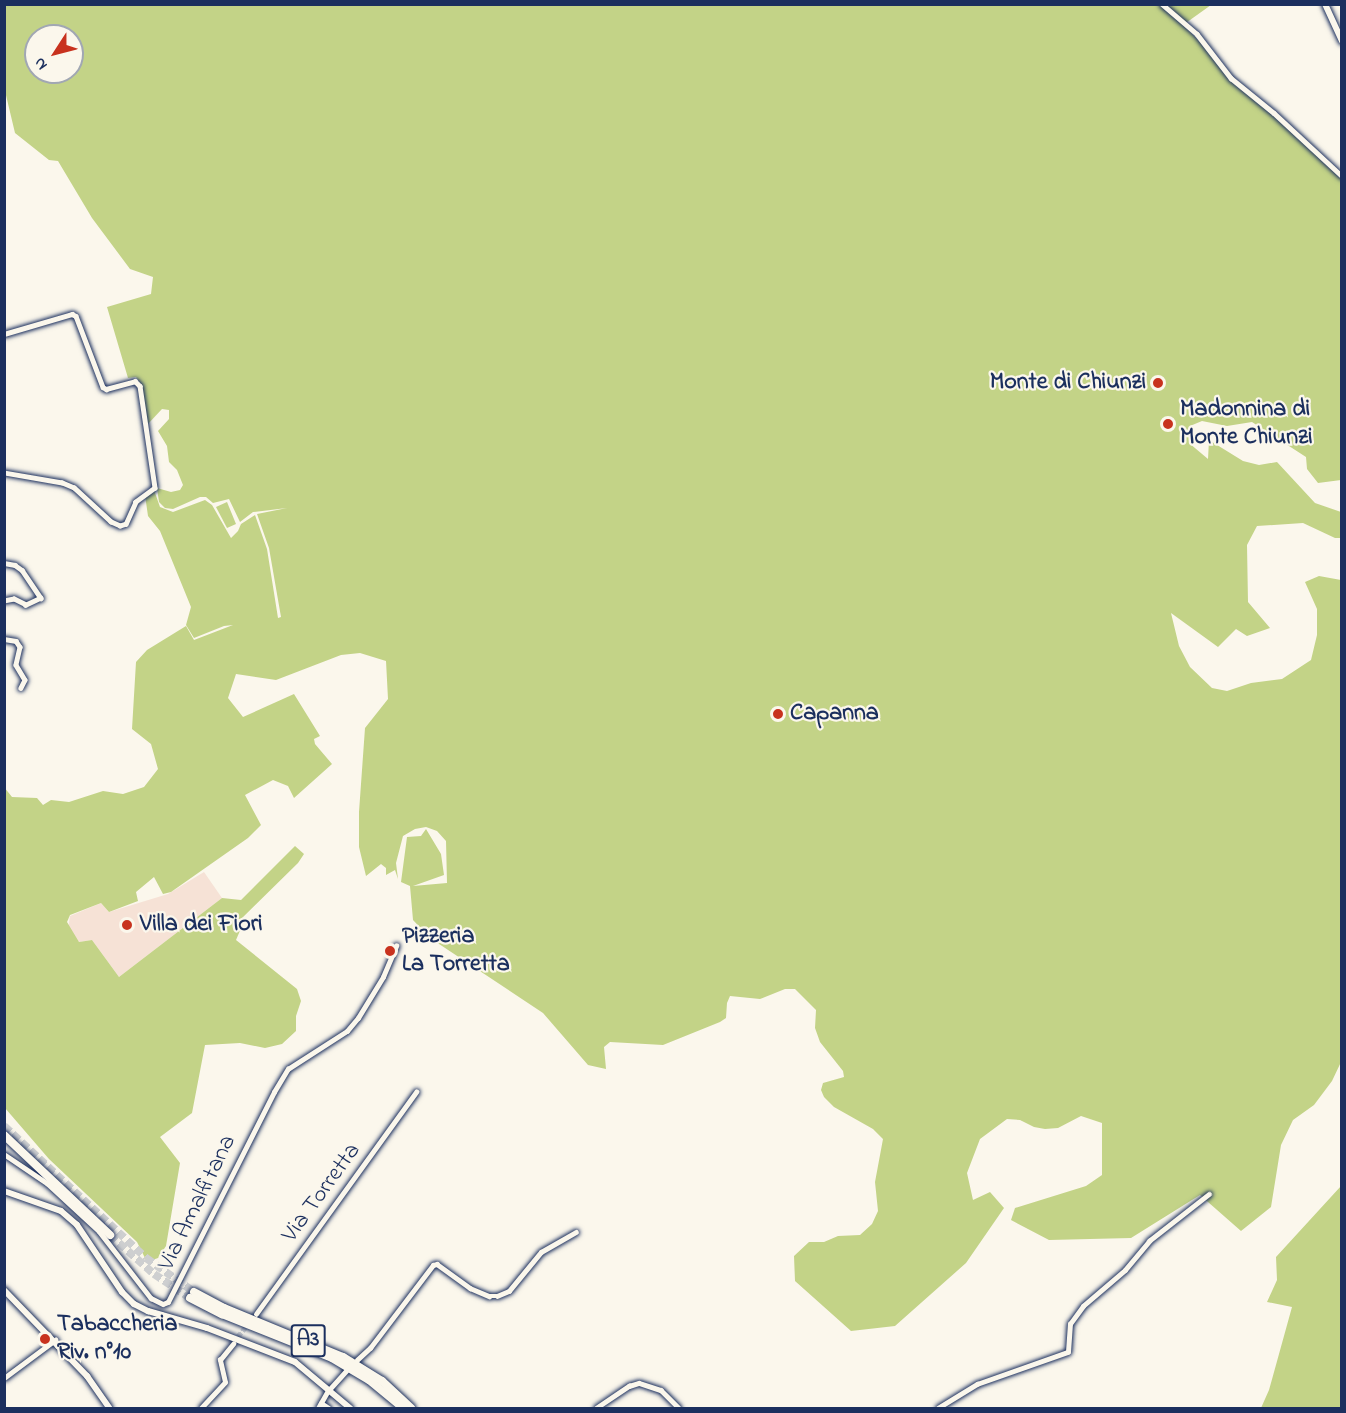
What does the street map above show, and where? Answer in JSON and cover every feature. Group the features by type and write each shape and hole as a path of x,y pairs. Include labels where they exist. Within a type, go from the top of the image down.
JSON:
{"highway":[{"path":"4,1135 110,1235"},
{"name":"A3","path":"403,1408 369,1380 332,1358 222,1314 192,1295 343,1356 382,1381 411,1408"}],"street":[{"path":"1162,4 1197,33 1231,78 1274,112 1341,176"},
{"path":"1325,4 1341,41"},
{"path":"4,334 76,315 103,387 106,389 135,381 140,386 155,488 136,502 126,524 120,526 111,522 74,488 62,483 4,473"},
{"path":"4,563 15,565 22,570 41,598 26,604 14,599 4,601"},
{"path":"4,639 16,641 20,647 16,665 26,680 21,688"},
{"name":"Via Amalfitana","path":"4,1154 47,1184 99,1231 151,1298 163,1304 168,1302 288,1069 346,1031 358,1018 383,977 396,946"},
{"name":"Via Torretta","path":"256,1314 416,1092"},
{"path":"4,1191 52,1207 69,1218 77,1225 127,1299 134,1304 148,1311 176,1317 275,1352 295,1362 350,1408"},
{"path":"938,1408 977,1384 1068,1352 1070,1324 1083,1306 1125,1270 1149,1241 1209,1194"},
{"path":"357,1360 370,1348 433,1264 437,1264 469,1287 489,1296 497,1296 509,1291 542,1252 576,1232"},
{"path":"4,1290 55,1340 87,1376 108,1407"},
{"path":"4,1378 55,1340"},
{"path":"201,1408 225,1382 220,1360 233,1344"},
{"path":"328,1408 319,1406 328,1391 346,1371"},
{"path":"596,1408 629,1386 644,1383 661,1390 679,1408"}],"shaded area":[{"name":"Villa dei Fiori","path":"204,872 222,898 119,977 92,940 79,942 68,928 70,916 101,903 109,912 168,894"}],"green space":[{"path":"5,5 1211,5 1183,25 1230,79 1273,114 1341,179 1341,480 1318,483 1307,469 1306,457 1252,422 1227,426 1202,421 1190,426 1189,443 1208,459 1209,440 1243,461 1259,465 1277,462 1315,503 1341,512 1341,538 1335,538 1303,523 1257,526 1247,545 1248,602 1270,628 1247,636 1236,629 1218,647 1171,613 1179,646 1190,667 1212,688 1227,691 1251,683 1282,679 1311,660 1317,635 1317,609 1305,582 1319,576 1341,580 1341,1062 1332,1081 1314,1105 1293,1120 1281,1145 1271,1207 1241,1231 1200,1195 1131,1238 1049,1240 1011,1220 1015,1208 1086,1186 1102,1175 1102,1123 1081,1116 1058,1128 1045,1129 1034,1127 1020,1120 1007,1119 980,1139 967,1173 973,1200 990,1192 1004,1208 966,1263 895,1326 851,1331 795,1281 794,1256 809,1242 824,1242 838,1236 860,1235 872,1224 878,1211 875,1182 883,1139 873,1129 834,1107 824,1097 821,1090 823,1083 844,1077 843,1071 820,1042 815,1028 816,1010 795,989 785,989 760,999 730,996 726,1018 720,1022 663,1045 610,1042 604,1047 606,1069 588,1065 543,1013 430,938 413,920 410,886 401,882 407,837 421,836 426,829 441,854 444,875 413,886 447,883 446,841 437,831 426,827 415,829 403,836 396,863 398,879 395,870 386,875 386,868 381,864 366,876 359,847 365,728 388,699 386,661 360,653 341,655 276,680 236,674 228,698 243,717 294,694 320,736 314,739 315,744 332,764 294,798 288,786 273,780 245,795 261,825 248,838 171,892 163,894 154,877 136,892 138,901 109,912 101,903 70,915 67,922 79,942 92,940 119,977 222,898 241,900 295,846 304,854 298,863 240,920 242,926 236,940 297,989 301,1001 296,1016 296,1031 282,1044 265,1048 240,1043 205,1045 192,1113 160,1137 180,1163 166,1246 158,1258 147,1262 137,1242 49,1159 5,1108 4,787 12,797 37,798 43,805 51,800 69,802 103,791 123,794 144,787 158,769 151,744 132,729 136,662 147,650 186,626 194,640 233,625 224,626 194,638 186,625 191,607 160,531 148,516 145,495 154,490 160,507 173,512 205,500 212,505 231,538 241,524 255,515 267,549 278,618 281,617 269,548 257,514 287,508 253,512 240,522 229,499 213,503 206,497 200,497 173,509 165,508 159,502 157,488 171,492 180,490 183,485 177,470 169,462 167,446 158,431 169,419 169,410 162,409 147,425 142,385 136,377 128,378 107,307 151,294 153,277 130,269 92,218 58,161 49,160 15,133 5,91"},
{"path":"227,502 236,524 227,528 216,507"},
{"path":"1341,1186 1341,1408 1261,1408 1269,1390 1292,1307 1267,1302 1277,1280 1276,1257"}],"tunnel":[{"path":"4,1126 146,1258 194,1292"},
{"path":"110,1235 154,1274 190,1298"},
{"path":"234,1341 248,1324"}],"place":[{"name":"Monte di Chiunzi","path":"1158,383"},
{"name":"Madonnina di Monte Chiunzi","path":"1168,424"},
{"name":"Capanna","path":"778,714"},
{"name":"Villa dei Fiori","path":"127,925"},
{"name":"Pizzeria La Torretta","path":"390,951"},
{"name":"Tabaccheria Riv. n°10","path":"45,1339"}]}
